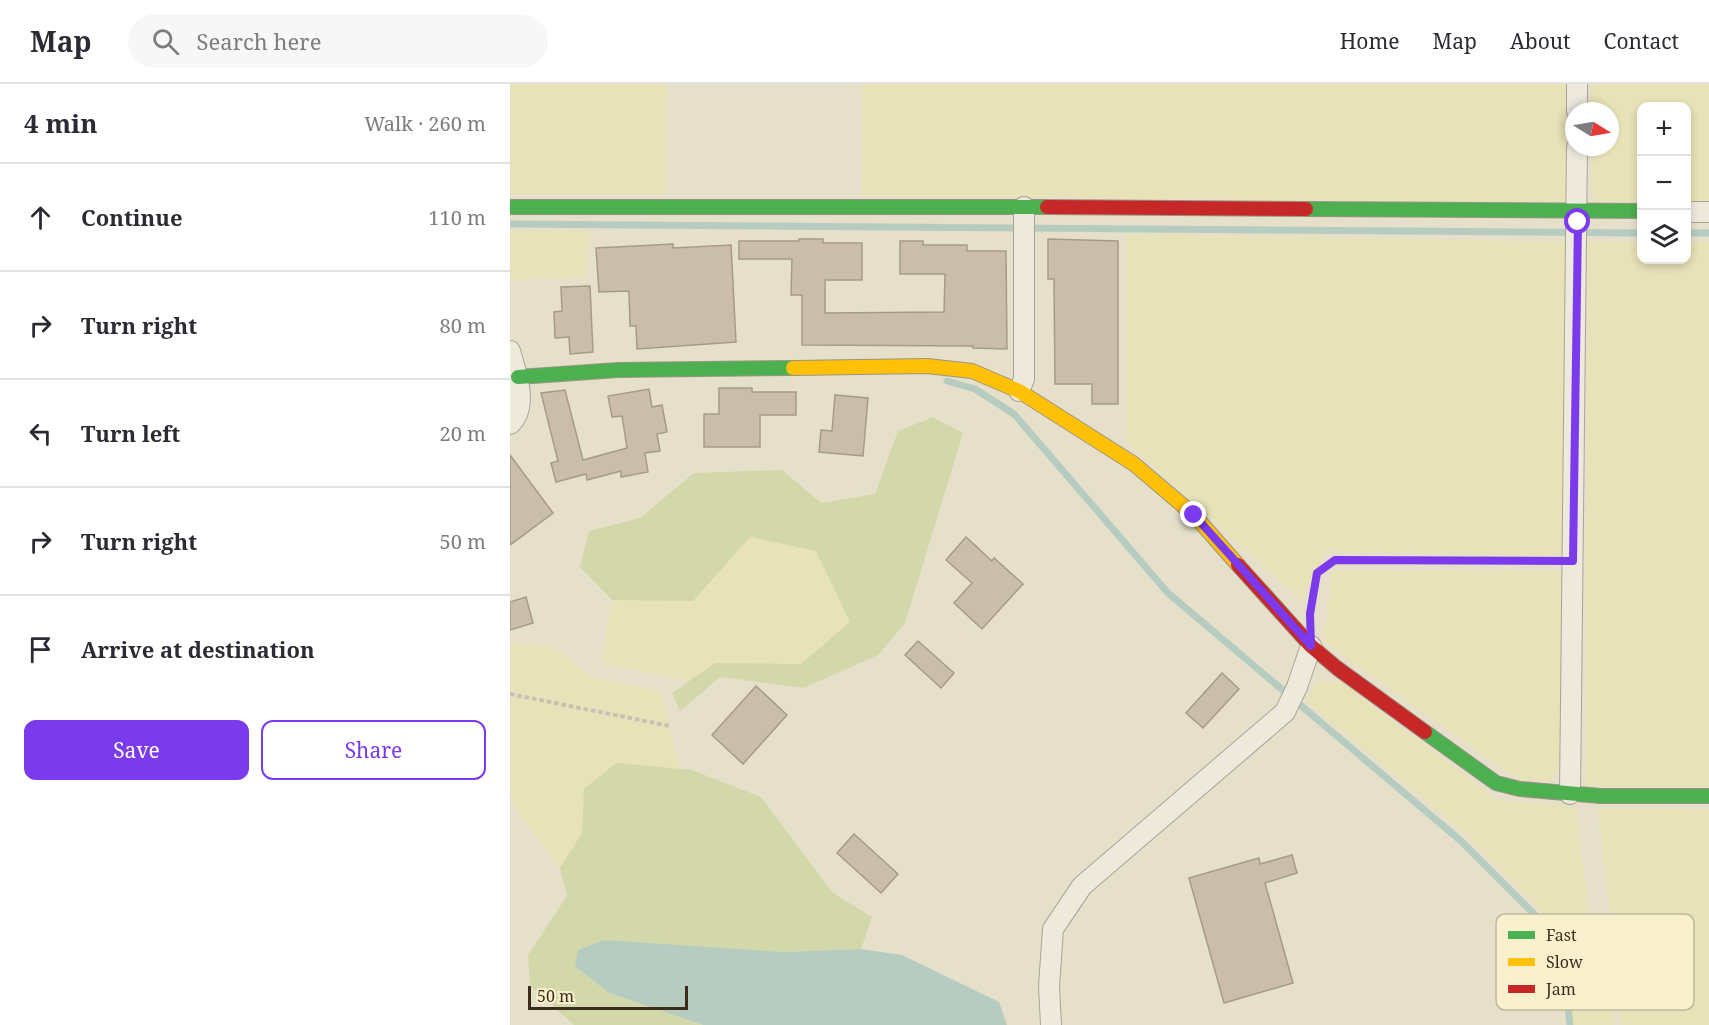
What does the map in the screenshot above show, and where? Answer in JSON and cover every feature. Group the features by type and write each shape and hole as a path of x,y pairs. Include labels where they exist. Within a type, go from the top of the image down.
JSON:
{"street":[{"path":"1577,84 1577,102"},
{"path":"1570,794 1577,156"},
{"path":"510,207 1024,207 1578,216 1637,211"},
{"path":"1019,391 1024,379 1024,207"},
{"path":"1691,212 1709,212"},
{"path":"510,351 518,377 520,404 515,420 510,424"},
{"path":"518,377 618,370 927,366 972,371 1019,391 1134,464 1194,515 1311,646 1337,668 1496,783 1520,790 1570,794 1709,796"},
{"path":"1051,1025 1048,986 1053,929 1082,886 1285,712 1297,687 1311,646"}],"path":[{"path":"1310,614 1317,573 1335,560 1573,561"},
{"path":"510,694 670,726"}],"shaded area":[{"path":"510,84 668,84 667,194 510,194"},
{"path":"863,84 1570,84 1570,102 1565,102 1565,156 1569,156 1569,202 862,196"},
{"path":"1592,84 1709,84 1709,202 1691,202 1691,102 1637,102 1637,202 1593,201 1592,156 1619,156 1619,102 1592,102"},
{"path":"510,231 590,231 585,277 510,280"},
{"path":"1127,234 1568,242 1561,555 1326,551 1302,601 1126,442"},
{"path":"1588,241 1637,242 1637,264 1691,264 1691,242 1709,242 1709,787 1585,786"},
{"path":"750,537 816,551 851,622 801,664 716,663 688,681 601,663 612,600 693,601"},
{"path":"1332,571 1562,571 1563,763 1551,781 1516,778 1324,642"},
{"path":"510,643 554,647 592,678 662,692 679,769 616,763 584,789 582,833 560,868 515,808 510,790"},
{"path":"1315,682 1341,682 1497,800 1576,807 1589,914 1544,914 1461,830 1306,701"},
{"path":"1598,808 1709,809 1709,1025 1622,1025 1620,1010 1694,1010 1694,914 1610,914"},
{"path":"604,940 782,952 861,949 902,955 999,1002 1007,1025 703,1025 609,993 575,966 578,950"},
{"path":"1572,1010 1613,1010 1615,1025 1574,1025"}],"green space":[{"path":"933,417 963,433 905,623 878,655 804,688 720,677 680,711 672,693 715,663 801,664 850,622 816,551 750,537 693,601 612,600 580,567 589,531 640,518 694,473 782,470 821,503 875,494 898,431"},
{"path":"616,763 692,770 761,797 833,893 872,917 861,949 782,952 609,993 703,1025 574,1025 530,986 528,955 567,896 560,868 582,833 584,789"}],"building":[{"path":"799,239 823,239 823,243 862,243 862,280 825,280 825,313 944,312 945,274 900,274 900,241 923,241 923,245 967,245 967,251 1006,251 1007,349 973,348 973,346 802,345 802,295 791,295 792,259 739,259 739,241 799,241"},
{"path":"1048,239 1118,241 1118,404 1092,404 1092,384 1055,384 1054,279 1048,279"},
{"path":"673,244 673,248 731,245 736,342 637,349 636,326 630,326 629,291 599,292 596,248"},
{"path":"590,286 593,352 570,354 569,337 555,338 554,312 562,311 561,287"},
{"path":"719,388 752,388 752,392 796,392 796,415 760,415 760,447 704,447 704,414 719,414"},
{"path":"649,389 652,407 662,405 667,432 657,434 660,451 645,453 648,472 621,477 621,471 587,480 586,474 556,482 551,463 558,461 541,393 565,390 583,460 627,448 622,416 612,417 608,396"},
{"path":"835,395 868,398 863,456 819,452 821,430 832,431"},
{"path":"510,455 553,513 510,545"},
{"path":"966,537 992,561 994,558 1023,584 982,629 954,603 972,583 946,560"},
{"path":"526,597 533,623 510,630 510,602"},
{"path":"918,641 954,673 941,688 905,655"},
{"path":"1222,673 1239,689 1203,728 1186,713"},
{"path":"756,686 787,715 743,764 712,735"},
{"path":"854,834 898,874 881,893 837,853"},
{"path":"1292,855 1297,873 1265,883 1293,983 1224,1003 1189,878 1259,858 1260,864"}],"waterway":[{"path":"510,224 1637,233"},
{"path":"1691,233 1709,233"},
{"path":"947,381 975,389 1014,414 1168,593 1461,841 1534,914"},
{"path":"1568,1010 1570,1025"}],"traffic: fast":[{"path":"510,207 1047,207"},
{"path":"1306,209 1637,211"},
{"path":"518,377 618,370 793,368"},
{"path":"1425,732 1496,783 1520,789 1601,796 1709,796"}],"traffic: slow":[{"path":"793,368 927,366 972,371 1019,391 1134,464 1194,515 1238,565"}],"traffic: jam":[{"path":"1047,207 1306,209"},
{"path":"1238,565 1311,646 1337,668 1425,732"}],"route":[{"path":"1194,515 1311,646 1310,614 1317,573 1335,560 1573,561 1578,222"}]}
